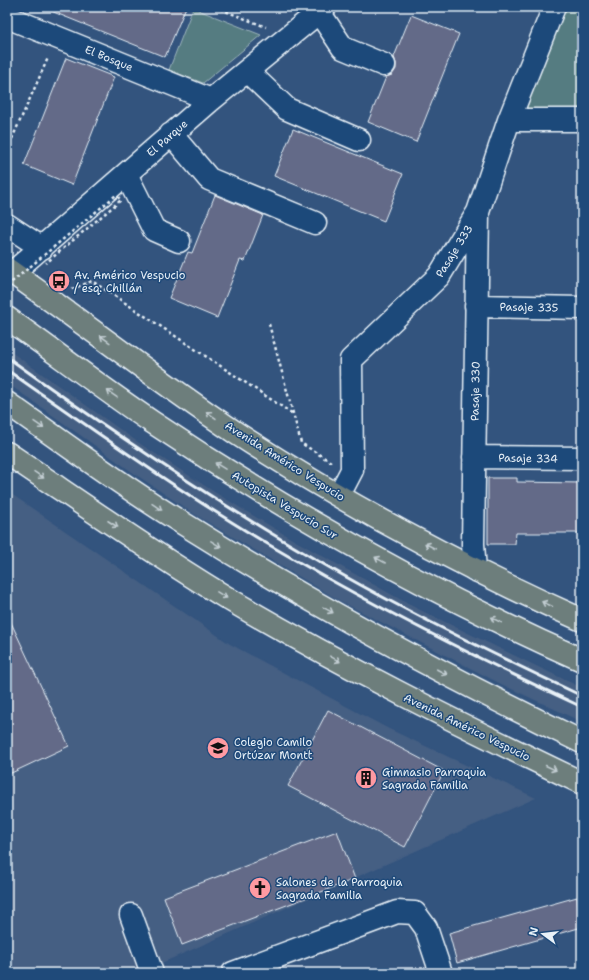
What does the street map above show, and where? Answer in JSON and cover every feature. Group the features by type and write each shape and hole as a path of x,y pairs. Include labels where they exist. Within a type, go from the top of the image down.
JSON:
{"main road":[{"name":"Avenida Américo Vespucio","path":"9,276 236,433 339,495 475,570 582,620"},
{"name":"Autopista Vespucio Sur","path":"7,318 152,422 274,500 409,576 480,612 582,660"},
{"path":"7,403 183,524 313,602 452,678 582,742"},
{"name":"Avenida Américo Vespucio","path":"7,453 226,597 288,633 416,703 582,782"}],"street":[{"name":"Pasaje 333","path":"339,495 352,470 351,360 439,276 478,212 509,120 554,7"},
{"name":"El Parque","path":"9,276 44,256 126,174 171,134 322,9"},
{"path":"322,9 344,48 384,65"},
{"name":"El Bosque","path":"7,16 211,100"},
{"path":"247,71 287,109 359,140"},
{"path":"509,120 582,120"},
{"path":"171,134 209,179 315,222"},
{"path":"126,174 154,230 179,241"},
{"name":"Pasaje 330","path":"475,570 473,544 478,212"},
{"path":"7,225 44,256"},
{"name":"Pasaje 335","path":"476,306 582,308"},
{"name":"Pasaje 334","path":"474,457 582,458"},
{"path":"233,973 397,912 416,913 426,928 441,973"},
{"path":"130,915 152,973"}],"path":[{"path":"215,7 288,37"},
{"path":"7,150 57,37"},
{"path":"9,276 116,195 121,200 44,256"},
{"path":"69,291 92,281 293,414"},
{"path":"269,324 301,443 350,474"}],"shaded area":[{"path":"7,349 142,445 216,493 292,539 414,607 582,688 582,722 501,684 340,601 194,514 7,383"},
{"name":"Colegio Camilo Ortúzar Montt","path":"7,491 230,644 387,728 536,798 139,973 7,973"}],"green space":[{"path":"565,7 582,7 582,110 522,113"},
{"path":"193,8 261,35 203,83 169,70"}],"building":[{"path":"41,7 186,7 165,57"},
{"path":"411,15 459,34 416,142 368,122 386,77 392,75 396,69 394,57"},
{"path":"66,58 114,77 72,185 24,165"},
{"path":"293,129 403,174 384,221 274,176"},
{"path":"215,195 263,215 245,261 240,260 217,318 169,298 188,252 192,253"},
{"path":"488,478 517,478 517,482 582,483 582,533 516,533 515,544 488,544"},
{"path":"7,614 69,746 7,775"},
{"name":"Gimnasio Parroquia Sagrada Familia","path":"328,710 444,771 405,847 288,786"},
{"name":"Salones de la Parroquia Sagrada Familia","path":"337,831 355,879 182,945 164,897"},
{"path":"577,897 582,927 457,963 449,933"}],"railway":[{"path":"7,357 157,461 273,535 412,613 582,696"},
{"path":"7,370 167,481 305,566 422,629 582,707"}],"place":[{"name":"Av. Américo Vespucio / esq. Chillán","path":"59,281"},
{"name":"Colegio Camilo Ortúzar Montt","path":"218,748"},
{"name":"Gimnasio Parroquia Sagrada Familia","path":"366,778"},
{"name":"Salones de la Parroquia Sagrada Familia","path":"260,888"}]}
